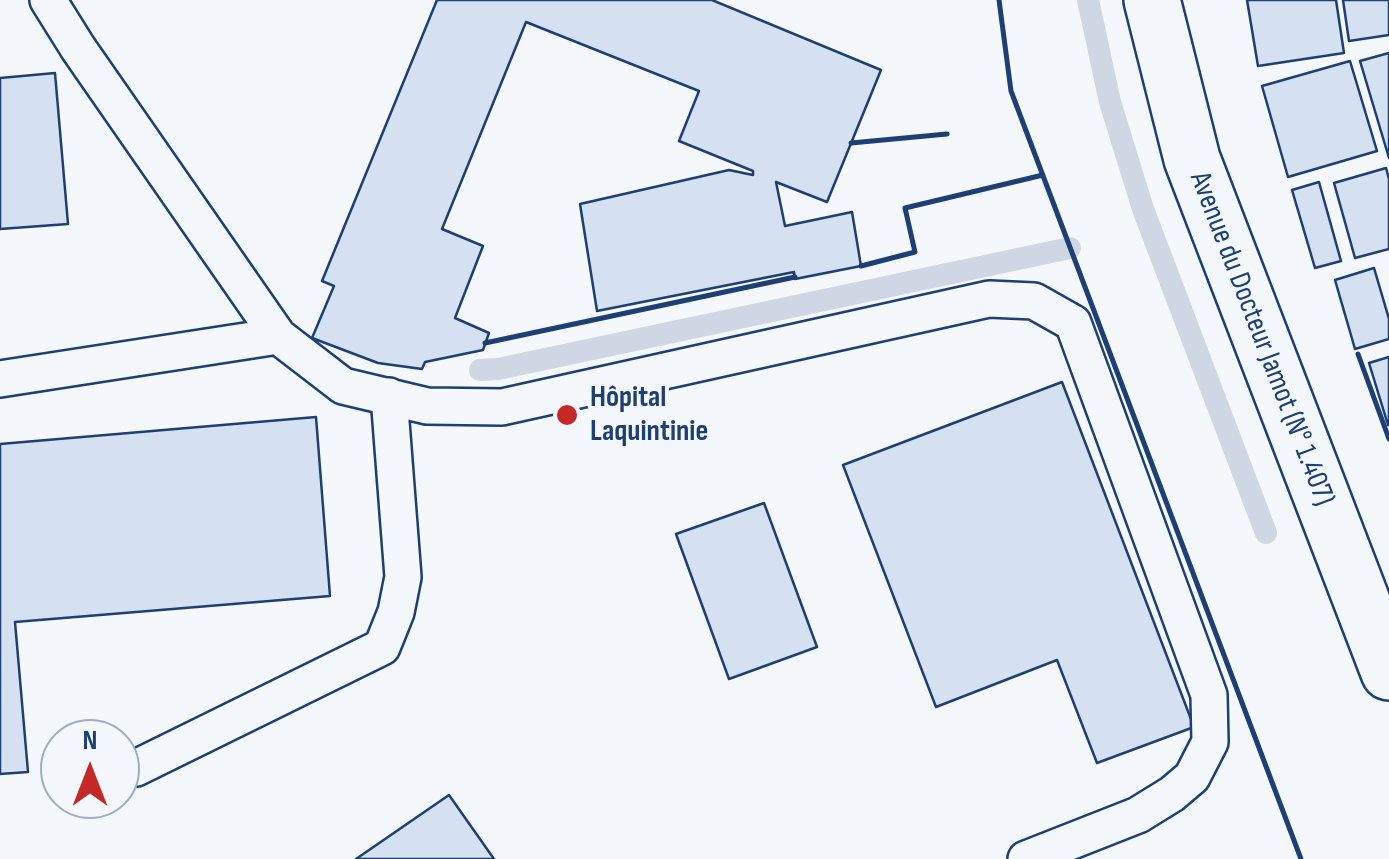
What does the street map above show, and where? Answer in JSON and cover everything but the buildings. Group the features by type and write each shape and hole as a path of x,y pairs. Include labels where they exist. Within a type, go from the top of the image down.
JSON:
{"main road":[{"name":"Avenue du Docteur Jamot (N° 1.407)","path":"1152,0 1192,159 1389,672"}],"lane":[{"path":"48,0 278,336 342,386 427,406 502,407 989,299 1034,301 1074,322 1209,695 1210,742 1192,777 1161,801 1138,815 1026,859"},
{"path":"0,379 278,336"},
{"path":"140,766 382,648 396,612 403,577 389,396"}],"waterway":[{"path":"1088,0 1110,102 1143,209 1266,533"},
{"path":"480,370 1070,248"}],"wall":[{"path":"999,0 1011,91 1301,859"},
{"path":"851,143 947,134"},
{"path":"861,266 915,252 905,208 1043,175"},
{"path":"485,343 795,277"},
{"path":"1358,354 1389,439"}],"place":[{"name":"Hôpital Laquintinie","path":"567,415"}]}
